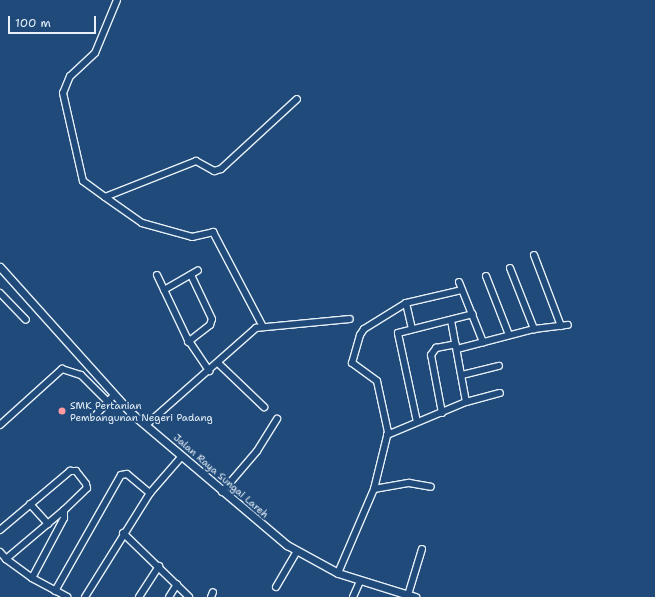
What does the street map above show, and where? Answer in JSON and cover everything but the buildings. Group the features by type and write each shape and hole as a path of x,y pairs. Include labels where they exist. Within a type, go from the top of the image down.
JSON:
{"street":[{"path":"117,0 95,53 70,76 63,92 83,181 142,224 192,238 213,232 263,327"},
{"path":"105,197 196,161 214,171 221,169 297,99"},
{"path":"534,256 561,326"},
{"name":"Jalan Raya Sungai Lareh","path":"0,267 114,395 222,492 297,551 338,573 411,596"},
{"path":"510,268 534,329"},
{"path":"164,290 198,270"},
{"path":"157,275 188,342 209,371"},
{"path":"188,342 210,325 212,319 190,275"},
{"path":"486,276 509,335"},
{"path":"459,282 473,314 482,342"},
{"path":"338,573 374,489 387,435 377,381 353,365 351,360 364,329 406,303 462,290"},
{"path":"0,293 26,320"},
{"path":"406,303 412,328"},
{"path":"417,422 397,336 400,331 473,314"},
{"path":"146,425 218,363 249,332 263,327 350,319"},
{"path":"451,320 466,402"},
{"path":"442,413 431,355 436,348 457,347 534,329 568,325"},
{"path":"218,363 264,407"},
{"path":"462,375 499,366"},
{"path":"0,425 62,369 81,374 107,401"},
{"path":"387,435 466,402 500,393"},
{"path":"95,416 114,395"},
{"path":"222,492 245,466 277,419"},
{"path":"85,597 123,533 150,493 182,456"},
{"path":"0,530 30,504 74,470 87,487 64,510 6,559"},
{"path":"55,591 121,475 127,474 150,493"},
{"path":"374,489 409,482 431,486"},
{"path":"30,504 48,524"},
{"path":"32,578 64,518 64,510"},
{"path":"123,533 159,566 188,597"},
{"path":"411,596 422,549"},
{"path":"276,586 297,551"},
{"path":"0,552 6,559 32,578 67,597"},
{"path":"140,597 159,566"},
{"path":"353,597 360,580"},
{"path":"169,597 177,584"}],"place":[{"name":"SMK Pertanian Pembangunan Negeri Padang","path":"62,411"}]}
